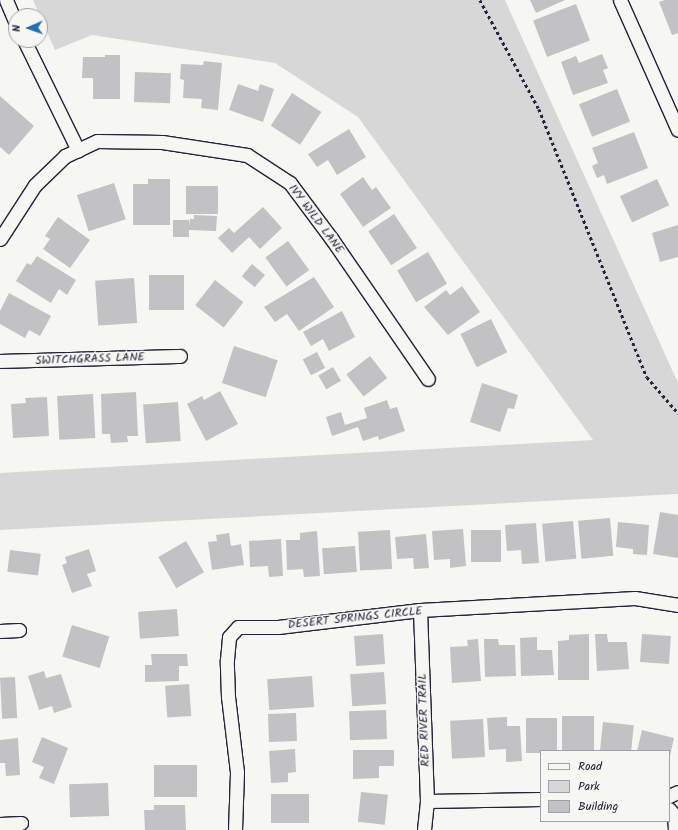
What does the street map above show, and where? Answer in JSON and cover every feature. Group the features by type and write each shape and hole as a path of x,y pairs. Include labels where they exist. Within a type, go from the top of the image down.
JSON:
{"street":[{"path":"620,0 678,130"},
{"path":"28,48 78,150"},
{"name":"IVY WILD LANE","path":"0,239 35,185 65,156 97,141 177,144 247,156 290,183 331,238 428,379"},
{"name":"SWITCHGRASS LANE","path":"0,361 180,356"},
{"name":"DESERT SPRINGS CIRCLE","path":"235,830 237,772 228,697 229,637 238,627 278,627 420,610 635,598 678,605"},
{"name":"RED RIVER TRAIL","path":"420,610 426,801 424,830"},
{"path":"0,631 20,630"},
{"path":"426,801 540,799"},
{"path":"670,810 674,815 675,830"},
{"path":"0,824 21,823"}],"path":[{"path":"480,0 539,108 647,377 678,412"}],"green space":[{"path":"33,0 505,0 678,383 678,494 0,530 0,473 593,440 358,117 275,63 92,35 55,50 48,34 48,8 37,8"}],"building":[{"path":"530,0 565,0 536,13"},
{"path":"665,0 678,0 678,33 672,35 659,2"},
{"path":"576,4 590,40 547,57 533,20"},
{"path":"602,54 608,68 603,70 608,83 573,95 561,62 576,56 579,63"},
{"path":"105,55 120,55 120,99 93,99 93,78 82,78 83,57 105,57"},
{"path":"204,61 222,63 218,110 201,108 202,99 183,98 184,80 180,79 181,64 203,65"},
{"path":"135,72 171,73 170,103 134,102"},
{"path":"238,84 258,91 260,84 274,89 263,122 229,110"},
{"path":"617,89 630,121 592,137 579,104"},
{"path":"292,93 321,112 300,145 271,126"},
{"path":"0,96 34,126 9,155 0,147"},
{"path":"349,129 366,157 337,175 328,160 317,167 308,154"},
{"path":"634,132 648,168 607,184 604,175 597,178 592,166 598,163 592,148"},
{"path":"363,177 372,190 376,187 391,208 363,227 340,194"},
{"path":"148,179 170,179 170,225 133,225 133,184 148,184"},
{"path":"657,179 669,205 632,223 620,196"},
{"path":"114,183 126,219 89,231 77,195"},
{"path":"186,186 218,186 218,214 186,214"},
{"path":"263,207 282,228 260,249 249,237 232,253 218,238 229,228 234,233"},
{"path":"394,214 417,248 391,265 368,231"},
{"path":"194,215 217,216 216,231 189,230 189,237 173,237 173,220 189,220 189,226 190,219 194,219"},
{"path":"58,217 90,240 70,268 43,249 50,239 45,236"},
{"path":"678,225 678,257 660,262 652,233"},
{"path":"288,241 309,270 287,287 265,257"},
{"path":"428,252 447,284 416,302 397,271"},
{"path":"37,256 76,280 67,295 59,289 51,303 16,281 27,263 31,265"},
{"path":"252,264 265,275 255,287 242,276"},
{"path":"149,275 184,275 184,310 149,310"},
{"path":"314,277 334,307 299,331 287,314 275,322 264,307"},
{"path":"134,278 137,323 98,326 95,281"},
{"path":"215,280 243,302 224,327 195,305"},
{"path":"462,286 480,312 448,335 424,307 446,290 450,295"},
{"path":"9,293 51,316 40,336 29,330 25,338 0,324 0,311"},
{"path":"342,311 355,337 329,351 323,339 311,346 303,332"},
{"path":"491,319 507,352 477,367 460,334"},
{"path":"234,346 278,360 266,397 222,383"},
{"path":"317,352 325,368 311,375 303,359"},
{"path":"370,356 387,378 364,397 346,374"},
{"path":"333,367 341,381 326,389 318,376"},
{"path":"482,383 518,395 514,409 508,408 500,432 470,422"},
{"path":"220,391 238,424 206,441 187,404 202,396 204,400"},
{"path":"136,392 138,436 127,436 128,442 111,443 110,434 102,434 101,394"},
{"path":"93,394 95,438 59,440 57,396"},
{"path":"47,397 49,436 13,438 11,404 26,403 25,398"},
{"path":"387,400 390,409 397,407 405,431 379,440 378,436 363,441 358,427 332,436 326,417 341,412 345,425 367,418 364,408"},
{"path":"178,402 181,441 146,443 143,404"},
{"path":"660,512 678,515 678,558 653,554"},
{"path":"610,518 613,556 581,559 578,521"},
{"path":"573,521 576,559 545,562 542,524"},
{"path":"618,522 649,525 647,555 633,554 633,549 616,547"},
{"path":"536,523 539,563 522,564 521,550 507,551 505,525"},
{"path":"463,529 466,566 450,568 450,559 434,560 432,531"},
{"path":"390,530 392,569 360,571 358,532"},
{"path":"471,530 501,530 501,562 471,562"},
{"path":"317,531 320,576 304,577 303,569 287,570 286,540 300,540 300,533"},
{"path":"229,533 231,546 241,544 244,565 212,570 208,542 217,541 216,535"},
{"path":"426,534 429,568 414,569 413,558 397,559 395,537"},
{"path":"281,539 283,576 269,577 268,566 250,567 249,541"},
{"path":"186,541 204,572 176,588 158,557"},
{"path":"355,546 357,572 324,574 322,548"},
{"path":"89,549 96,571 87,574 92,586 72,593 62,565 67,563 65,557"},
{"path":"10,550 41,554 38,576 7,572"},
{"path":"177,609 179,636 140,639 138,612"},
{"path":"72,625 109,636 100,668 62,657"},
{"path":"383,634 385,664 356,666 354,636"},
{"path":"589,634 589,680 558,680 558,641 569,640 569,635"},
{"path":"595,634 607,634 608,642 627,642 629,669 597,671"},
{"path":"642,634 671,636 669,664 640,662"},
{"path":"537,637 537,650 552,650 554,675 521,676 520,638"},
{"path":"478,639 481,681 452,683 450,647 468,646 467,640"},
{"path":"484,639 498,639 499,645 515,645 516,676 485,677"},
{"path":"151,654 187,654 188,666 179,666 179,681 145,682 145,665 152,665"},
{"path":"44,671 46,678 61,674 72,707 54,713 52,706 39,710 28,676"},
{"path":"384,672 386,704 352,706 350,674"},
{"path":"312,676 314,707 269,710 267,679"},
{"path":"15,677 17,718 2,719 0,678"},
{"path":"189,684 191,716 167,718 165,686"},
{"path":"386,710 387,739 350,740 349,711"},
{"path":"296,713 297,741 269,742 268,714"},
{"path":"562,716 594,716 594,750 562,750"},
{"path":"507,717 507,726 520,726 522,761 506,762 506,749 489,750 487,718"},
{"path":"526,718 557,718 557,750 540,750 540,753 526,753"},
{"path":"483,719 485,757 452,759 450,721"},
{"path":"603,722 634,725 631,750 600,750"},
{"path":"642,730 674,738 670,756 670,750 637,750"},
{"path":"42,737 68,748 54,784 39,778 44,767 32,762"},
{"path":"18,738 20,775 6,776 5,763 0,763 0,740"},
{"path":"295,749 296,772 288,773 288,782 271,783 269,751"},
{"path":"353,750 394,750 394,766 379,766 379,778 353,779"},
{"path":"154,765 197,765 197,797 154,797"},
{"path":"108,783 109,816 70,817 69,784"},
{"path":"361,792 388,795 385,825 358,822"},
{"path":"271,794 309,794 309,823 271,823"},
{"path":"154,805 185,805 186,830 145,830 144,810 154,810"}]}
